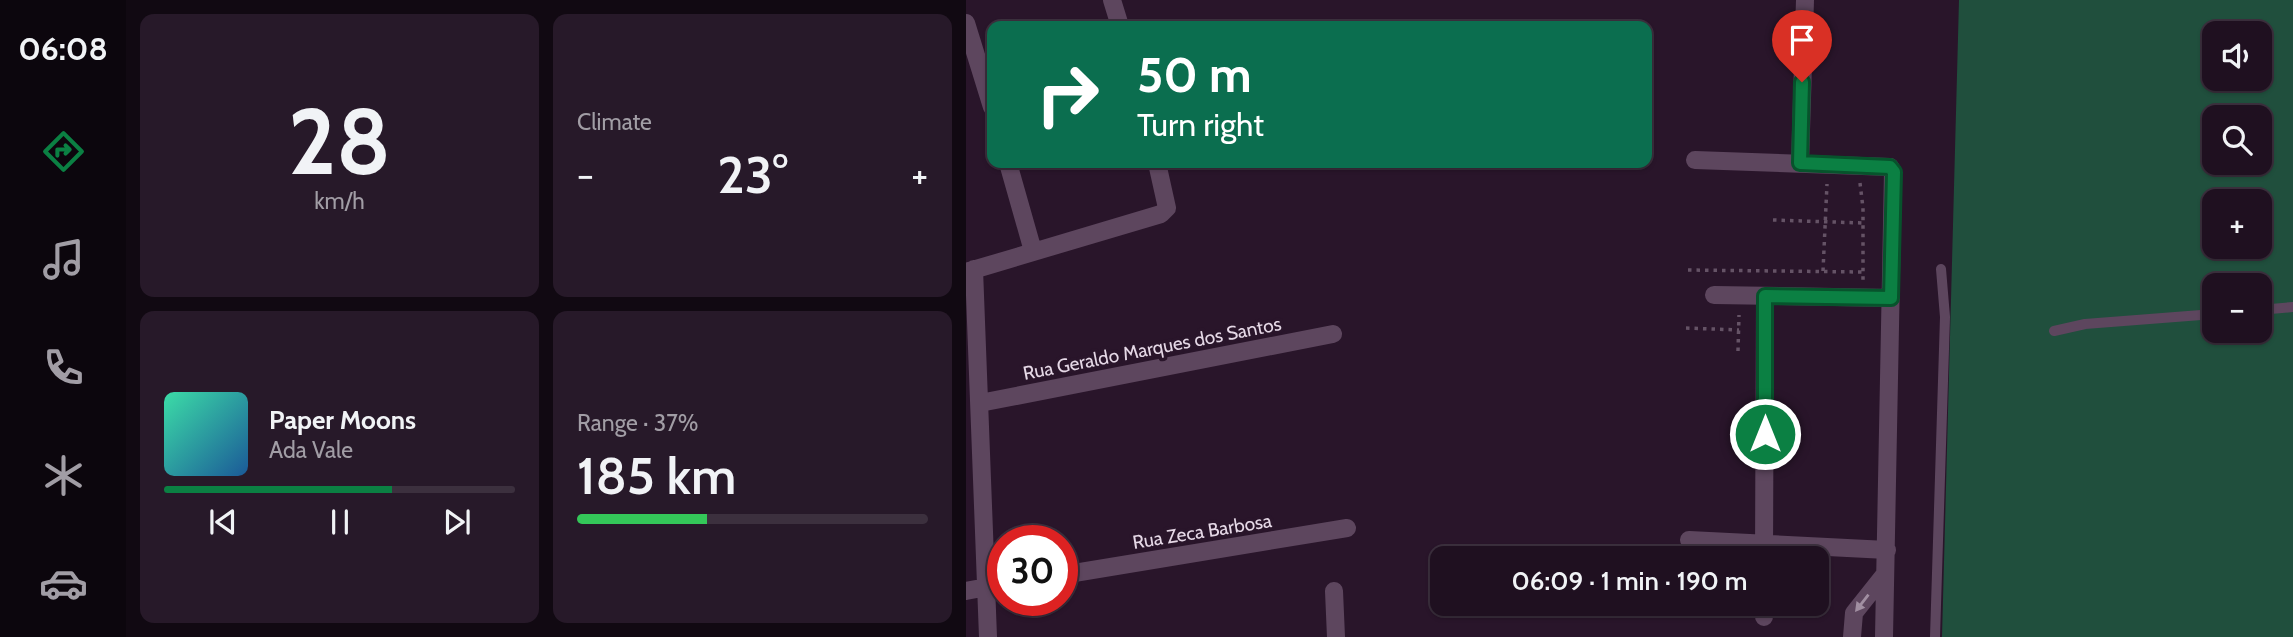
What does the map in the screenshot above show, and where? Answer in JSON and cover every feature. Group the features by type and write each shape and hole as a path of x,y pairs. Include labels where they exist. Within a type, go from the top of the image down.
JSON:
{"street":[{"path":"1112,0 1118,21"},
{"path":"1800,163 1805,0"},
{"path":"966,23 987,91"},
{"path":"1695,160 1890,167 1894,172 1884,637"},
{"path":"1009,168 1033,251"},
{"path":"990,525 970,270 1161,214 1167,208 1158,168"},
{"path":"1714,295 1891,298"},
{"path":"1764,546 1765,296"},
{"name":"Rua Geraldo Marques dos Santos","path":"979,403 1333,334"},
{"name":"Rua Zeca Barbosa","path":"1078,572 1348,528"},
{"path":"1689,540 1730,546"},
{"path":"1829,550 1886,550"},
{"path":"1852,637 1854,613 1885,574"},
{"path":"966,591 987,587"},
{"path":"1334,591 1336,637"},
{"path":"988,637 991,616"}],"lane":[{"path":"1934,637 1945,317 1941,269"},
{"path":"2272,309 2293,307"},
{"path":"2054,331 2085,324 2202,315"}],"path":[{"path":"1823,272 1827,164"},
{"path":"1860,183 1863,223 1862,298"},
{"path":"1773,220 1863,223"},
{"path":"1688,270 1863,272"},
{"path":"1686,328 1739,330"}],"green space":[{"path":"1959,0 2293,0 2293,637 1942,637"}],"route":[{"path":"1765,434 1765,296 1891,298 1894,172 1890,167 1800,163 1802,82"}]}
